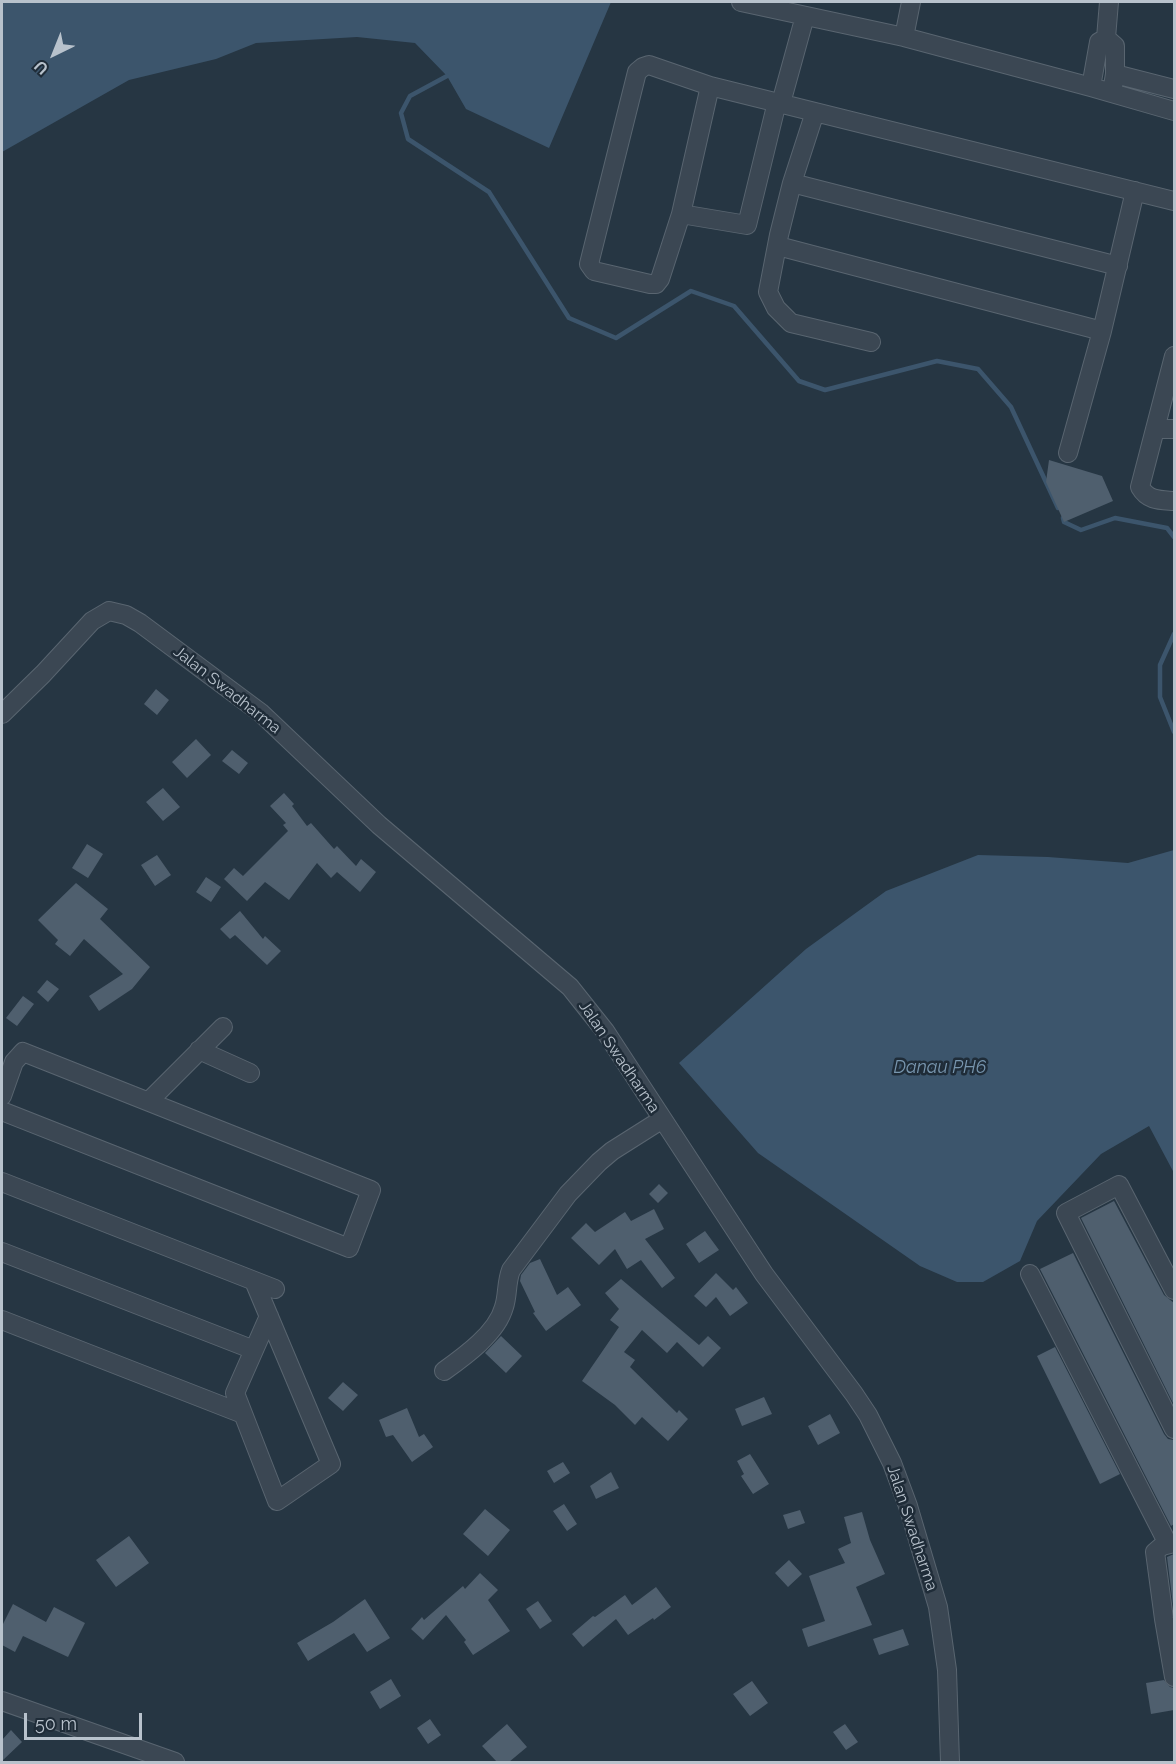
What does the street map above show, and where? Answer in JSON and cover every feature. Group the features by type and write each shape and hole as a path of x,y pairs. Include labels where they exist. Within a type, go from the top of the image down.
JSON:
{"street":[{"path":"741,2 904,37 1112,92 1174,111"},
{"path":"904,37 911,2"},
{"path":"1109,2 1106,38 1114,46 1115,74 1112,92"},
{"path":"747,225 779,102 805,16"},
{"path":"1092,87 1098,42 1106,38"},
{"path":"710,86 681,214 660,279 656,284 594,271 589,264 637,72 649,65 710,86 1174,201"},
{"path":"1115,74 1174,89"},
{"path":"815,112 792,183 768,292 782,316 791,322 871,342"},
{"path":"792,183 1118,266"},
{"path":"1068,453 1102,331 1135,191"},
{"path":"681,214 747,225 778,240 1102,331"},
{"path":"1174,358 1140,487 1144,494 1152,499 1174,501"},
{"path":"1155,429 1174,429"},
{"name":"Jalan Swadharma","path":"2,714 92,621 110,610 126,615 261,713 379,825 570,987 605,1031 661,1120 764,1274 854,1394 868,1415 892,1463 908,1506 938,1607 947,1670 950,1762"},
{"path":"149,1101 223,1027"},
{"path":"199,1050 250,1072"},
{"path":"2,1096 8,1058 23,1052 371,1190 349,1248 2,1111"},
{"path":"444,1371 469,1354 489,1332 504,1309 507,1282 512,1270 568,1194 612,1151 661,1120"},
{"path":"2,1182 275,1289"},
{"path":"1174,1289 1119,1185 1066,1213 1174,1429"},
{"path":"2,1252 254,1350"},
{"path":"1030,1274 1171,1543 1157,1548 1155,1552 1169,1618 1174,1677"},
{"path":"254,1281 269,1316 331,1464 277,1501 234,1393 269,1316"},
{"path":"2,1320 243,1414"},
{"path":"2,1702 174,1762"}],"water":[{"path":"2,2 611,2 549,148 466,109 447,76 415,43 357,37 256,43 216,59 129,80 2,152"},
{"name":"Danau PH6","path":"1174,850 1174,1173 1149,1126 1101,1154 1037,1221 1020,1261 983,1282 957,1282 920,1266 758,1153 679,1063 806,949 886,891 978,855 1128,863"}],"building":[{"path":"1049,460 1102,476 1113,501 1064,522 1046,482"},
{"path":"156,689 169,700 157,715 144,704"},
{"path":"196,739 211,755 187,778 172,762"},
{"path":"232,750 248,763 239,774 222,761"},
{"path":"163,788 180,807 163,821 146,802"},
{"path":"284,793 294,804 292,806 307,826 311,823 334,849 337,846 356,866 361,859 376,872 360,892 337,872 331,878 317,863 289,900 265,882 247,901 224,879 234,868 243,876 288,831 283,825 286,823 270,806"},
{"path":"87,844 103,854 88,878 72,868"},
{"path":"157,855 171,875 155,886 141,865"},
{"path":"206,877 221,887 211,902 196,892"},
{"path":"76,883 108,909 100,919 150,967 132,989 99,1011 89,996 123,974 84,939 70,956 55,944 58,940 38,920"},
{"path":"240,911 263,939 265,936 281,951 267,965 235,935 230,939 220,929"},
{"path":"47,980 59,989 48,1002 37,992"},
{"path":"23,996 34,1004 17,1026 6,1018"},
{"path":"659,1184 668,1193 658,1203 649,1194"},
{"path":"1114,1201 1164,1295 1174,1303 1174,1405 1081,1218"},
{"path":"654,1209 664,1229 645,1239 675,1278 662,1288 641,1260 627,1269 615,1249 599,1265 571,1238 586,1223 595,1232 625,1212 631,1221"},
{"path":"705,1231 719,1250 699,1263 686,1244"},
{"path":"1073,1253 1164,1434 1168,1439 1174,1440 1174,1524 1171,1526 1040,1269"},
{"path":"540,1259 557,1295 568,1287 581,1305 546,1331 533,1313 535,1312 520,1281 521,1275 530,1263"},
{"path":"716,1273 733,1290 736,1287 748,1303 730,1316 716,1297 706,1307 694,1296"},
{"path":"621,1279 699,1345 708,1336 721,1348 703,1367 677,1342 667,1353 642,1330 624,1352 635,1360 630,1367 677,1413 679,1410 688,1419 668,1441 642,1417 635,1425 615,1405 582,1381 619,1327 610,1320 619,1309 605,1293"},
{"path":"501,1336 522,1356 506,1373 485,1353"},
{"path":"1055,1347 1120,1474 1100,1484 1037,1356"},
{"path":"343,1382 358,1395 343,1411 328,1398"},
{"path":"764,1397 772,1414 742,1426 735,1409"},
{"path":"407,1408 419,1437 424,1434 433,1447 412,1462 393,1435 386,1437 379,1420"},
{"path":"830,1414 840,1433 818,1445 808,1426"},
{"path":"750,1454 769,1484 753,1494 741,1476 744,1474 737,1461"},
{"path":"563,1462 570,1473 554,1483 547,1471"},
{"path":"611,1472 619,1488 596,1499 590,1486"},
{"path":"564,1504 577,1524 567,1531 553,1511"},
{"path":"485,1509 510,1530 488,1556 463,1534"},
{"path":"800,1510 805,1523 788,1529 783,1515"},
{"path":"862,1512 870,1540 885,1574 856,1587 872,1625 808,1647 802,1629 825,1621 809,1576 845,1563 838,1549 851,1543 844,1517"},
{"path":"129,1536 149,1563 116,1587 96,1560"},
{"path":"1174,1554 1174,1613 1167,1557"},
{"path":"789,1560 802,1574 788,1587 775,1573"},
{"path":"480,1573 498,1590 488,1600 510,1631 473,1655 464,1642 466,1640 446,1615 423,1640 411,1629 422,1617 424,1620 463,1586 465,1589"},
{"path":"656,1587 671,1607 628,1635 616,1619 583,1647 572,1634 593,1616 595,1617 625,1595 632,1605"},
{"path":"365,1599 390,1638 367,1652 354,1633 308,1661 297,1643 333,1622"},
{"path":"538,1601 552,1621 540,1629 526,1609"},
{"path":"13,1604 46,1622 54,1607 85,1623 68,1657 23,1636 15,1652 2,1645 2,1626"},
{"path":"903,1629 909,1645 879,1655 873,1639"},
{"path":"391,1679 401,1696 380,1709 370,1692"},
{"path":"1164,1680 1174,1688 1174,1710 1151,1714 1146,1683"},
{"path":"752,1681 768,1703 750,1716 733,1694"},
{"path":"430,1719 441,1735 428,1744 417,1728"},
{"path":"507,1724 527,1747 509,1762 497,1762 482,1746"},
{"path":"845,1724 858,1742 846,1750 833,1732"},
{"path":"11,1730 22,1742 2,1761 2,1740"}],"waterway":[{"path":"447,76 410,96 401,113 408,139 489,192 569,318 616,338 691,291 734,306 799,381 825,390 937,361 978,369 1011,407 1058,508"},
{"path":"1063,518 1064,522 1081,530 1115,518 1167,528 1174,537"},
{"path":"1174,634 1160,665 1160,697 1174,732"}]}
